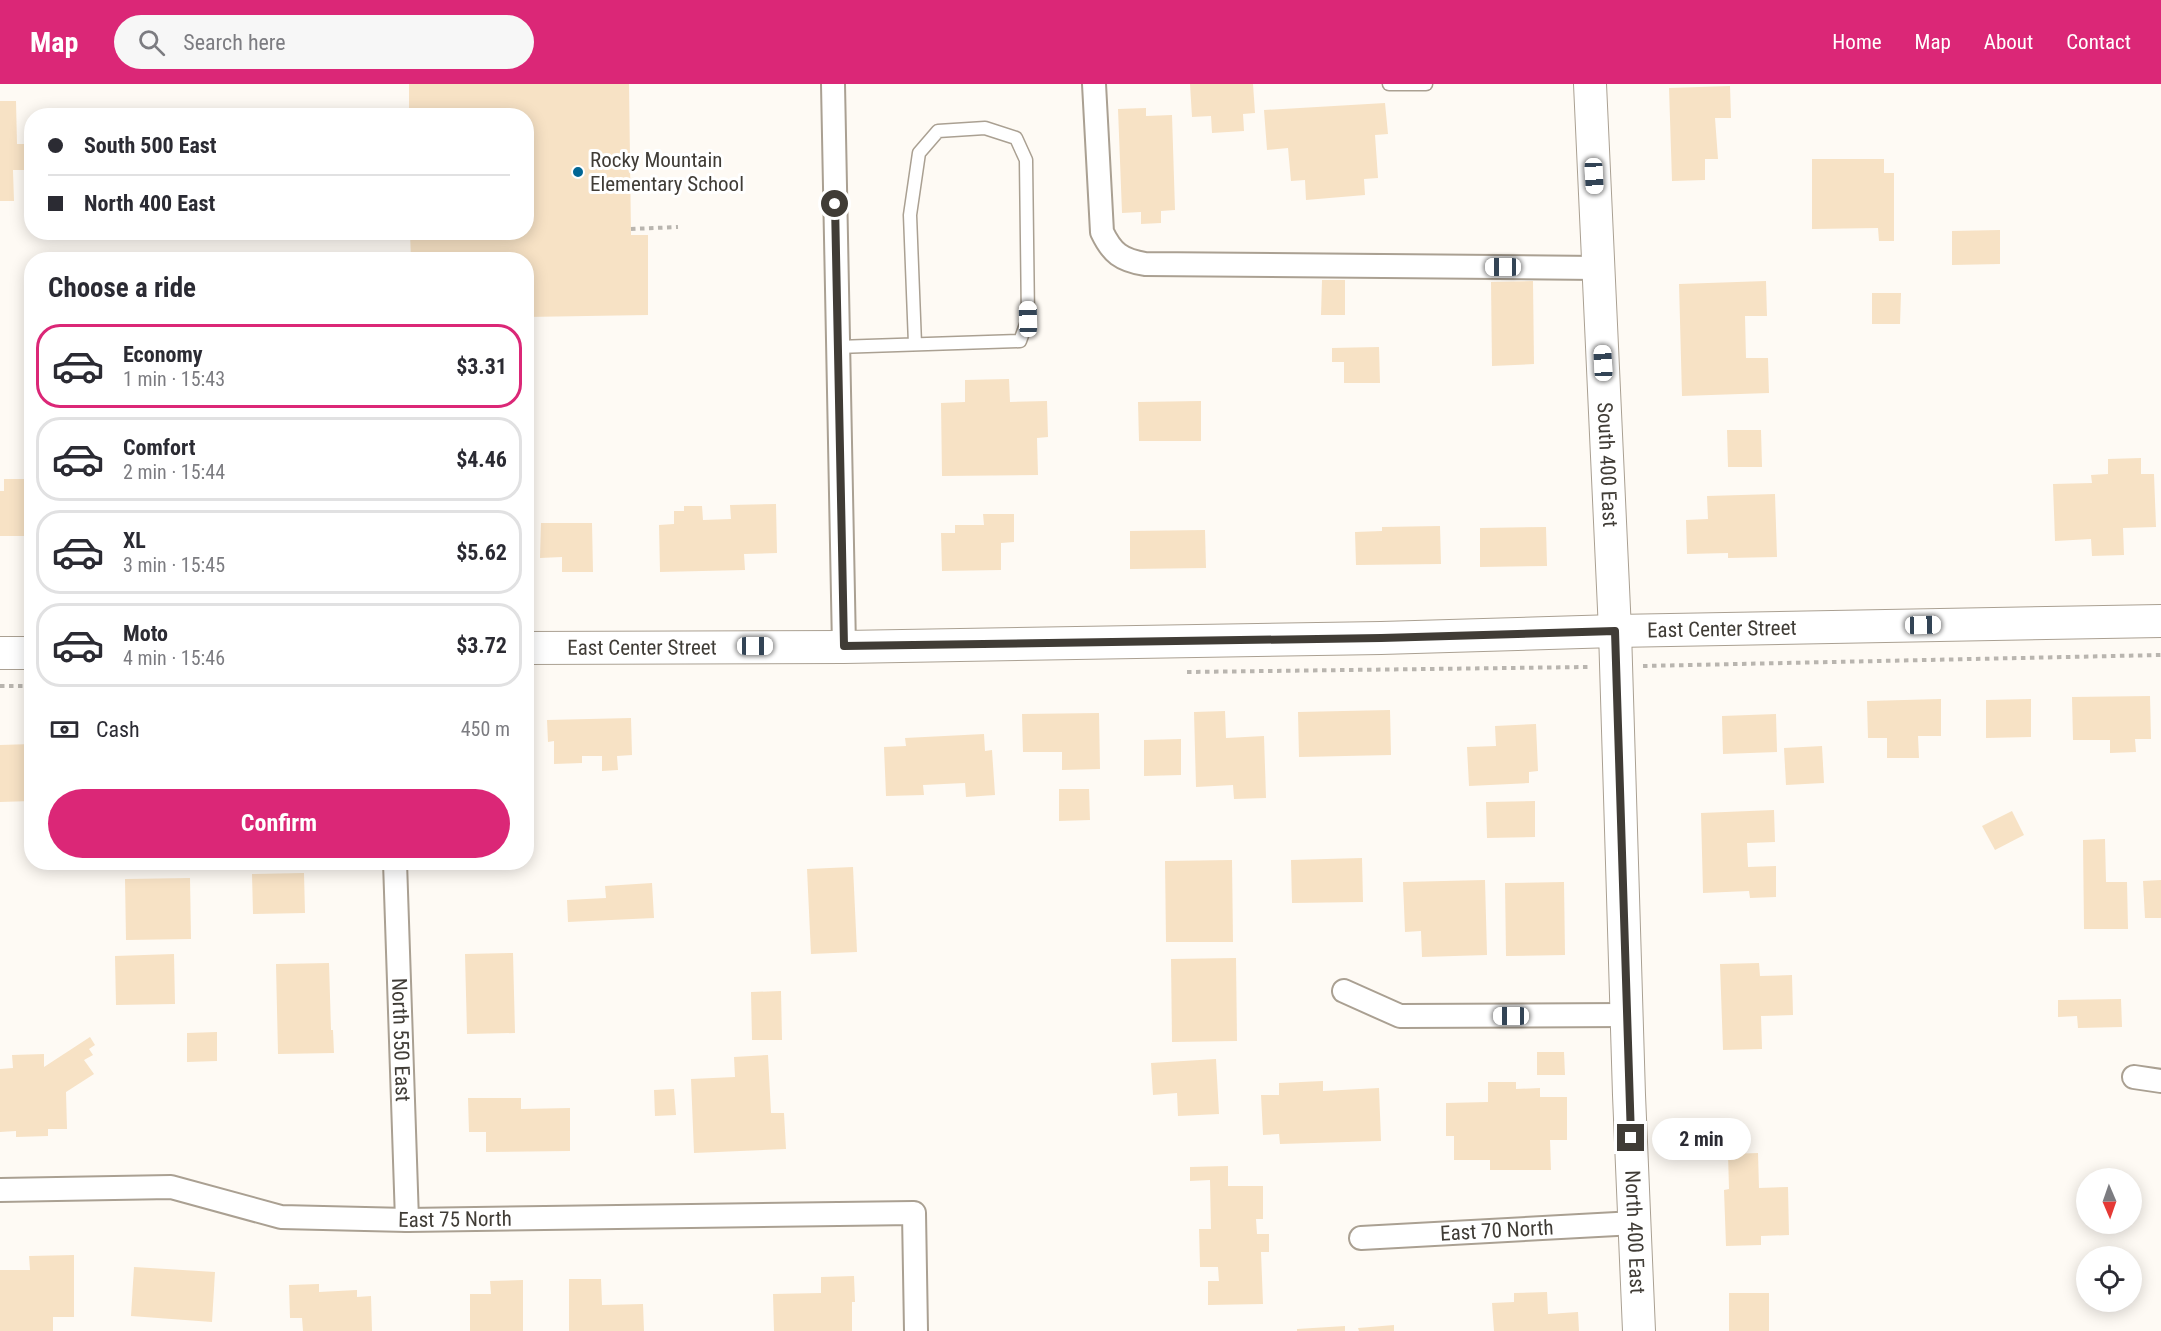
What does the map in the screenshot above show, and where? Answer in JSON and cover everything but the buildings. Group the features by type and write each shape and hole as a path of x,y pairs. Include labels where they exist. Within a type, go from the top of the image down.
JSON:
{"street":[{"path":"833,84 844,646"},
{"path":"1094,84 1102,232 1108,245 1118,255 1129,261 1145,264 1598,268"},
{"name":"South 400 East","path":"1590,84 1615,631"},
{"name":"East Center Street","path":"534,648 1381,638 1615,631 2161,621"},
{"name":"North 400 East","path":"1615,631 1639,1331"},
{"path":"0,653 24,653"},
{"name":"North 550 East","path":"394,870 406,1220"},
{"path":"1344,991 1400,1016 1627,1015"},
{"path":"2134,1077 2161,1081"},
{"name":"East 75 North","path":"0,1190 171,1186 281,1217 406,1220 914,1213 916,1331"},
{"name":"East 70 North","path":"1361,1238 1635,1223"}],"lane":[{"path":"1389,84 1426,84"},
{"path":"837,347 1020,341 1028,319 1026,160 1016,138 985,128 938,131 919,153 910,215 915,344"}],"path":[{"path":"631,228 678,227"},
{"path":"0,686 24,686"}],"place":[{"name":"Rocky Mountain Elementary School","path":"578,172"}],"route":[{"path":"835,204 844,646 1381,638 1615,631 1631,1138"}]}
